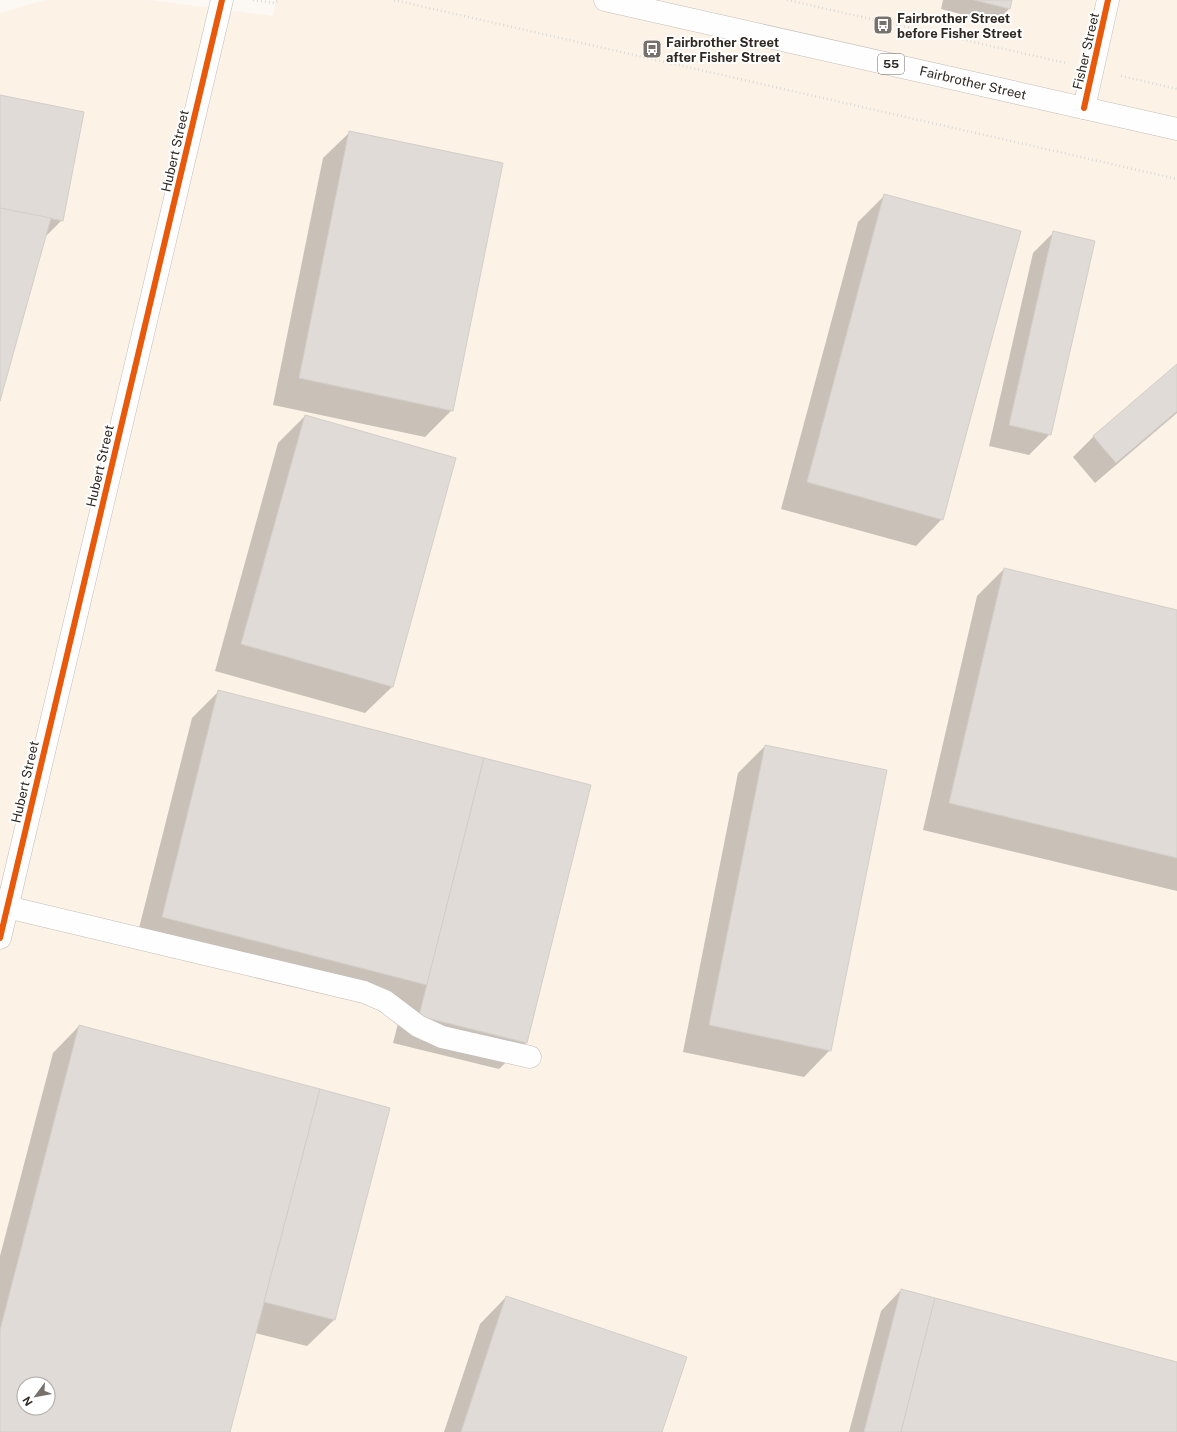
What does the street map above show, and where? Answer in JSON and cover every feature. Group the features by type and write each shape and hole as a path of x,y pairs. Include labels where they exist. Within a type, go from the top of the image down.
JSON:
{"street":[{"name":"Hubert Street","path":"0,938 222,0"},
{"name":"Fairbrother Street","path":"605,0 1177,129"},
{"name":"Fisher Street","path":"1084,108 1108,0"},
{"path":"7,907 364,992 385,1001 418,1026 442,1037 530,1057"}],"path":[{"path":"253,0 275,3 279,0"},
{"path":"394,0 1177,179"},
{"path":"787,0 1177,88"}],"shaded area":[{"path":"45,0 150,0 273,16 276,0 1177,0 1177,1432 0,1432 0,13"}],"building":[{"path":"974,0 1012,0 1010,9"},
{"path":"0,95 84,112 63,221 0,208"},
{"path":"349,131 503,163 453,411 299,378"},
{"path":"884,194 1021,231 943,520 807,482"},
{"path":"0,208 51,218 0,401"},
{"path":"1053,231 1095,241 1051,435 1009,425"},
{"path":"1177,364 1177,411 1116,463 1093,436"},
{"path":"305,415 456,458 393,687 241,644"},
{"path":"1004,568 1177,610 1177,858 949,803"},
{"path":"218,690 484,758 427,985 162,917"},
{"path":"765,745 887,770 831,1051 709,1025"},
{"path":"484,758 591,785 527,1043 419,1016"},
{"path":"79,1025 320,1089 230,1432 0,1432 0,1330"},
{"path":"320,1089 390,1108 335,1320 264,1302"},
{"path":"901,1289 935,1298 901,1432 864,1432"},
{"path":"506,1296 687,1357 662,1432 461,1432"},
{"path":"935,1298 1177,1362 1177,1432 901,1432"}],"cycle path":[{"path":"0,938 222,0"},
{"path":"1084,108 1108,0"}],"place":[{"name":"Fairbrother Street before Fisher Street","path":"883,25"},
{"name":"Fairbrother Street after Fisher Street","path":"652,49"}]}
